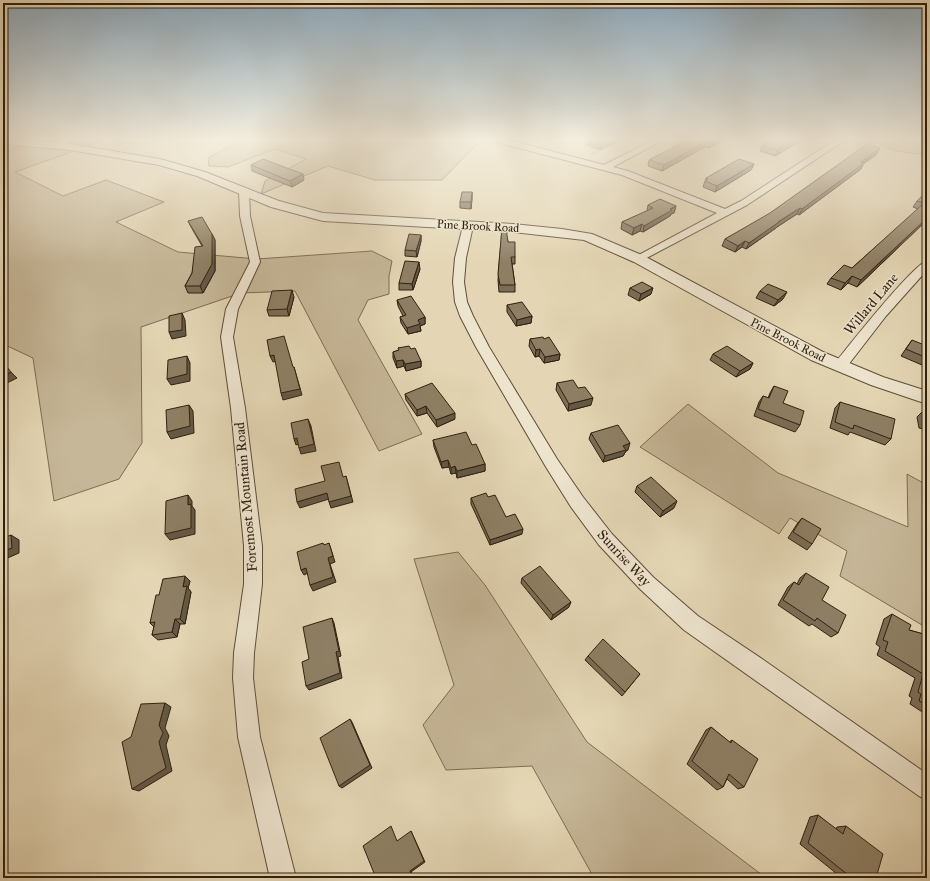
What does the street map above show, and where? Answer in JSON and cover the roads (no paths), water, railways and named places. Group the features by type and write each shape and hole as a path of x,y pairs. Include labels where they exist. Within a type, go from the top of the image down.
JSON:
{"street":[{"name":"Pine Brook Road","path":"219,181 293,210 323,217 537,230 574,235 598,241 639,259 735,312 840,366 877,381 927,398"},
{"path":"648,181 725,213"},
{"path":"639,259 746,202 778,181"},
{"name":"Foremost Mountain Road","path":"244,191 245,216 254,248 255,262 232,309 228,337 241,432 253,546 253,584 244,653 244,678 249,737 283,878"},
{"name":"Sunrise Way","path":"468,226 459,272 461,304 482,344 570,494 593,524 636,572 662,598 692,623 927,788"},
{"name":"Willard Lane","path":"840,366 872,324 927,264"}]}
